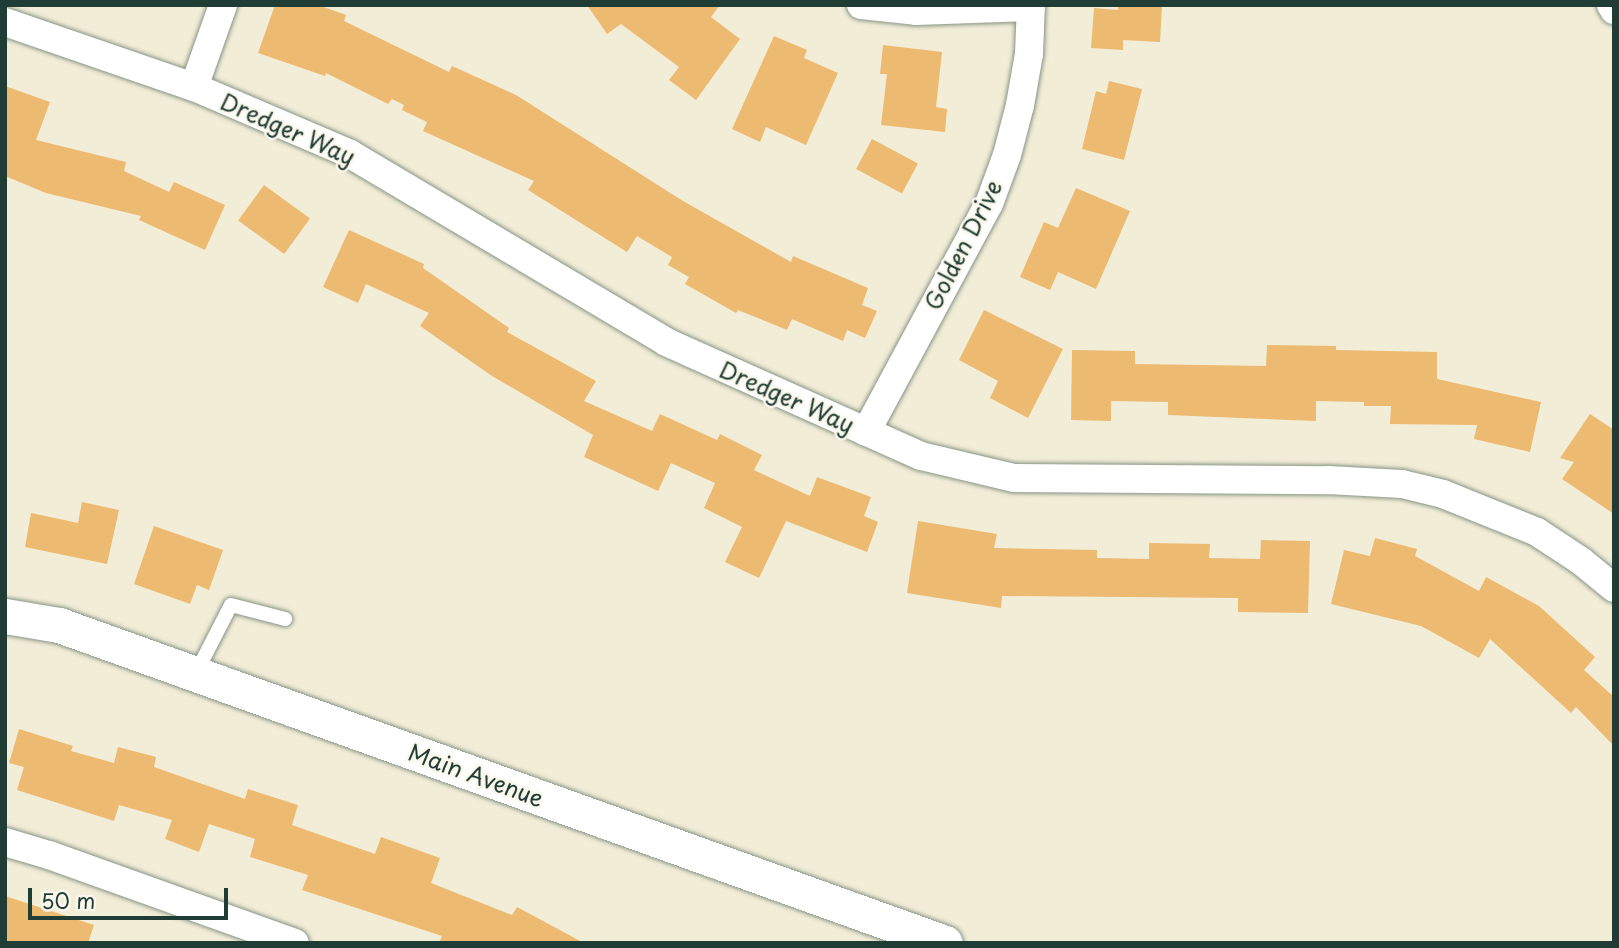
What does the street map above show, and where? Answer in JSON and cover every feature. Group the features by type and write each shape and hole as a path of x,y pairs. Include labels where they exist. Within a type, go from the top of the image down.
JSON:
{"street":[{"path":"194,87 223,5"},
{"path":"861,5 916,11 1031,6"},
{"name":"Golden Drive","path":"866,432 989,204 1007,155 1020,105 1029,54 1031,6"},
{"name":"Dredger Way","path":"5,22 194,87 350,154 666,342 921,456 1014,478 1328,480 1402,484 1443,494 1537,532 1581,561 1614,588"},
{"name":"Main Avenue","path":"5,616 60,625 945,943"},
{"path":"5,842 49,855 295,943"}],"lane":[{"path":"196,674 231,605 285,619"}],"building":[{"path":"275,5 318,5 346,15 344,21 449,72 452,66 516,95 683,201 791,262 793,256 868,288 862,305 877,311 865,338 847,330 843,341 792,319 787,330 738,310 736,313 685,284 689,277 668,265 672,257 637,236 627,252 528,190 534,181 423,131 427,122 402,110 404,105 392,99 388,104 326,73 325,76 258,53"},
{"path":"587,5 720,5 711,17 740,39 696,100 669,80 679,67 621,24 607,34"},
{"path":"1118,5 1162,5 1160,42 1123,40 1123,50 1091,48 1094,8 1118,10"},
{"path":"774,36 807,50 804,58 838,73 806,145 766,127 760,142 732,129"},
{"path":"883,45 942,52 936,107 947,109 945,132 881,125 887,74 880,74"},
{"path":"1109,81 1142,89 1124,160 1082,149 1096,91 1106,94"},
{"path":"5,86 50,102 36,140 126,162 124,171 169,192 174,182 225,205 205,250 139,220 141,216 46,193 5,176"},
{"path":"872,139 918,163 902,193 856,169"},
{"path":"264,185 310,219 284,254 238,221"},
{"path":"1076,188 1130,211 1096,289 1058,272 1050,290 1020,277 1044,222 1058,228"},
{"path":"349,230 424,264 423,268 509,328 507,332 596,381 584,401 652,431 660,414 717,440 720,434 762,455 754,470 810,496 817,477 871,497 864,516 878,522 867,552 786,521 759,578 725,562 742,527 704,508 715,483 671,463 658,491 584,457 593,435 492,376 420,326 429,313 366,284 358,303 323,287"},
{"path":"984,310 1063,349 1028,418 990,398 998,381 959,360"},
{"path":"1267,345 1336,346 1336,350 1437,352 1437,379 1541,402 1530,452 1474,439 1477,425 1390,424 1391,406 1364,406 1364,402 1316,401 1316,421 1168,415 1168,402 1111,401 1111,421 1071,420 1072,350 1135,351 1135,364 1266,366"},
{"path":"1590,414 1614,430 1614,514 1562,479 1574,462 1560,458"},
{"path":"82,502 119,510 107,564 25,547 31,513 78,523"},
{"path":"918,521 997,534 994,548 1097,550 1097,558 1149,559 1149,543 1210,544 1209,558 1260,559 1261,540 1310,541 1308,613 1238,612 1238,598 1002,596 1001,608 907,593"},
{"path":"154,526 223,550 209,590 197,585 190,604 134,584"},
{"path":"1375,538 1417,549 1415,556 1479,591 1486,577 1539,606 1595,657 1584,670 1614,697 1614,746 1576,707 1571,713 1490,639 1479,658 1421,626 1331,604 1344,550 1370,556"},
{"path":"19,729 73,746 71,751 114,763 118,747 156,757 154,767 245,799 248,789 298,805 292,825 375,854 381,837 440,858 431,883 512,915 517,907 584,943 439,943 442,936 302,890 308,875 250,857 255,839 209,824 199,852 165,839 172,820 119,805 114,821 17,790 24,767 9,763"},
{"path":"5,896 94,925 88,943 5,943"}]}
